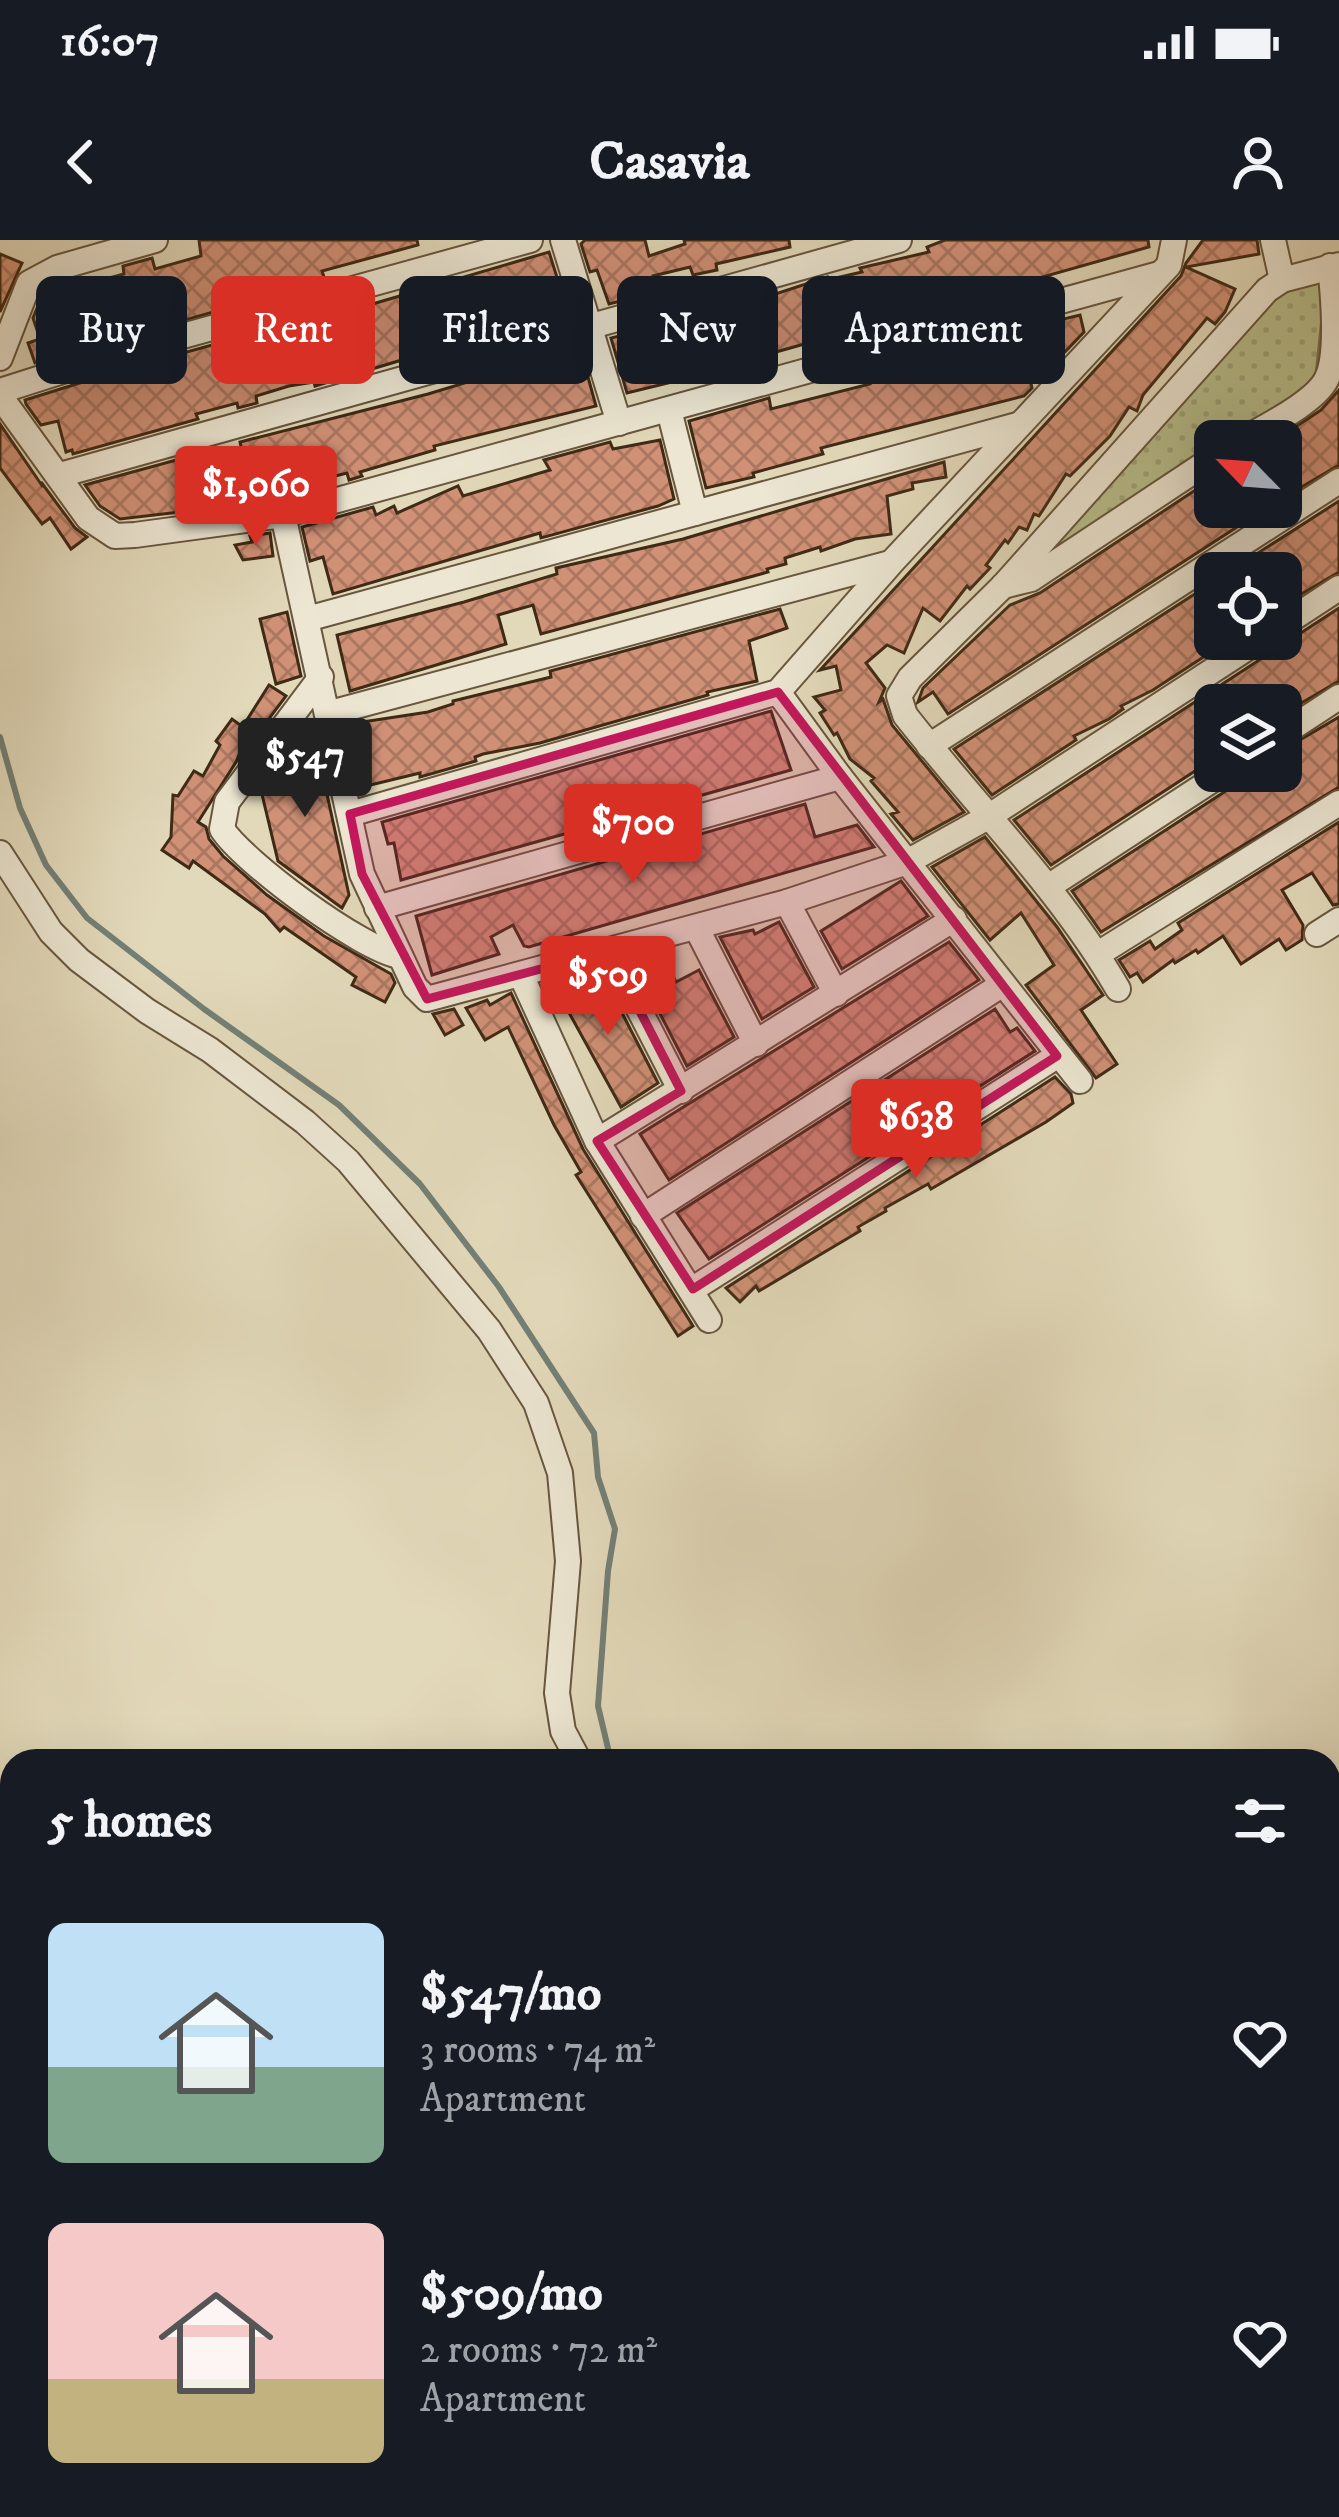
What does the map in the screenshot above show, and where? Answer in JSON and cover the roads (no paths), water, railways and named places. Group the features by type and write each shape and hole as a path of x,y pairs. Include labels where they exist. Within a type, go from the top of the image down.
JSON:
{"street":[{"path":"0,358 29,283 57,268 155,240"},
{"path":"530,240 133,349 0,394 88,518 115,536 283,515 1159,274"},
{"path":"563,240 574,276"},
{"path":"593,326 899,240"},
{"path":"350,814 778,692 892,562 1172,262 1174,240"},
{"path":"1273,240 1282,280"},
{"path":"1118,988 1048,887 905,715 899,696 1267,290 1282,280 1335,265 1332,362 1326,382 1274,420"},
{"path":"593,340 619,423"},
{"path":"60,476 399,381"},
{"path":"669,410 694,513"},
{"path":"307,619 1020,424"},
{"path":"1003,586 1031,579 1194,471"},
{"path":"929,746 1339,481"},
{"path":"283,515 362,874 418,993 427,999 787,902 907,862 988,817 1229,660"},
{"path":"330,713 892,562"},
{"path":"1302,612 1339,588"},
{"path":"321,677 227,802 222,829 244,856 306,901 373,946 400,956"},
{"path":"778,692 1080,1081"},
{"path":"1302,721 1339,697"},
{"path":"377,908 840,777"},
{"path":"1048,887 1194,792"},
{"path":"1098,954 1339,803"},
{"path":"0,853 51,932 80,960 147,1011 210,1050 348,1161 488,1330 536,1402 560,1473 568,1561 557,1693 563,1731 573,1749"},
{"path":"787,902 836,994"},
{"path":"597,1141 954,920"},
{"path":"1317,934 1339,920"},
{"path":"696,927 755,1044"},
{"path":"609,951 681,1091"},
{"path":"520,975 597,1141 709,1320"},
{"path":"643,1216 1003,984"},
{"path":"693,1289 1057,1056"}],"waterway":[{"path":"0,737 20,808 46,865 87,918 339,1105 420,1184 499,1287 594,1433 598,1477 615,1529 598,1706 608,1749"}]}
